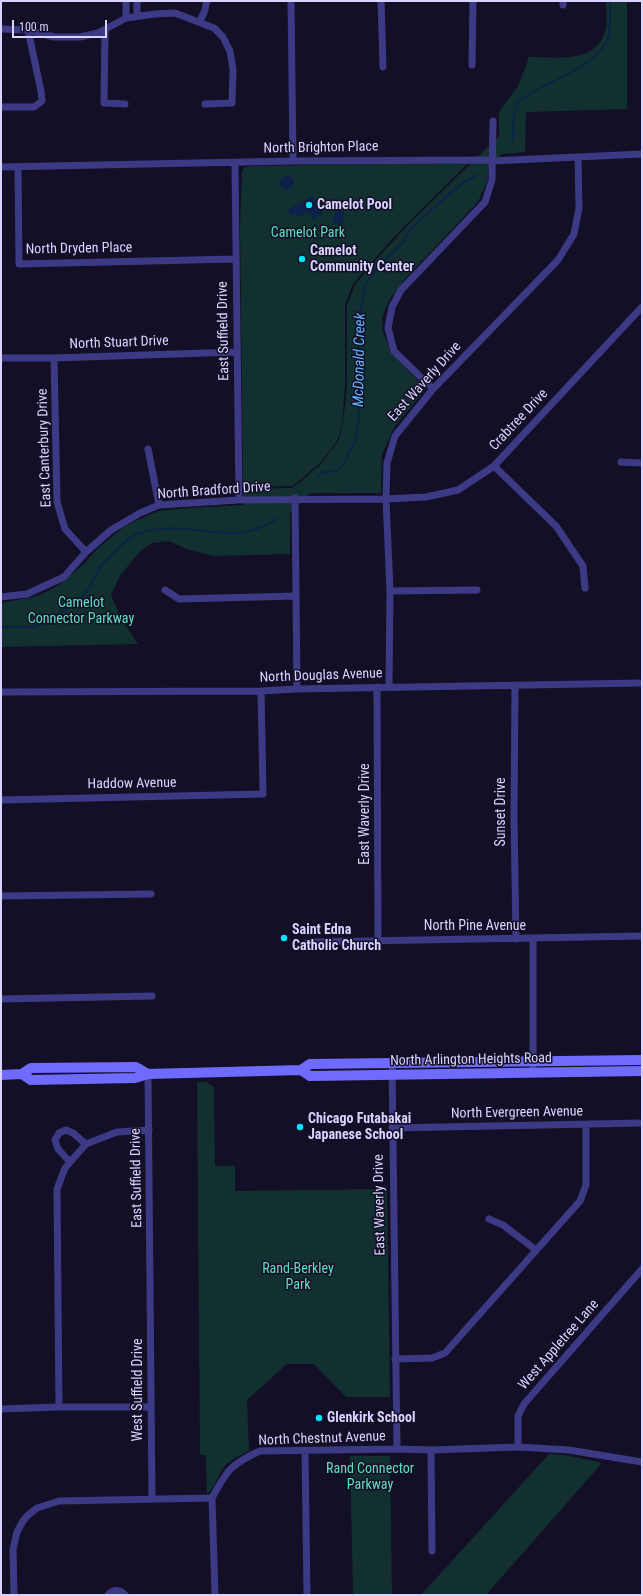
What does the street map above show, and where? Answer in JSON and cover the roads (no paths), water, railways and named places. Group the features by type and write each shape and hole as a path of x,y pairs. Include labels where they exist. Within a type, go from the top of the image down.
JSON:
{"main road":[{"name":"North Arlington Heights Road","path":"1,1074 22,1074 31,1080 135,1078 148,1074 301,1070 310,1064 642,1060"},
{"name":"North Arlington Heights Road","path":"301,1070 310,1076 642,1071"}],"street":[{"path":"126,1 126,18"},
{"path":"136,1 137,16"},
{"path":"199,22 204,13 206,1"},
{"path":"291,1 293,161"},
{"path":"381,1 383,67"},
{"path":"472,65 473,1"},
{"path":"1,29 28,30 54,37 80,37 98,33 126,18 175,13 214,28 223,37 230,51 234,69 232,103 205,104"},
{"path":"1,107 34,107 42,101 28,30"},
{"path":"105,30 104,103 125,104"},
{"path":"433,389 394,351 388,328 392,307 401,290 485,202 492,180 493,121"},
{"name":"North Brighton Place","path":"1,167 293,161 492,161 642,154"},
{"name":"East Waverly Drive","path":"390,687 390,591 386,499 387,463 395,436 433,389 558,260 574,234 579,208 578,157"},
{"name":"East Suffield Drive","path":"235,162 239,500"},
{"name":"North Dryden Place","path":"18,167 19,264 236,259"},
{"name":"Crabtree Drive","path":"386,499 426,496 458,490 494,466 642,307"},
{"name":"North Stuart Drive","path":"1,358 54,358 237,352"},
{"name":"East Canterbury Drive","path":"54,358 57,502 65,529 86,552"},
{"path":"148,449 160,505"},
{"path":"621,462 642,462"},
{"path":"494,466 556,526 583,566 585,588"},
{"path":"295,498 297,689"},
{"name":"North Bradford Drive","path":"1,597 27,594 64,577 86,552 111,530 140,513 160,505 295,498 386,499"},
{"path":"165,590 179,598 296,596"},
{"path":"390,591 477,590"},
{"name":"North Douglas Avenue","path":"1,692 261,691 377,687 642,684"},
{"name":"Sunset Drive","path":"515,686 514,818 516,939"},
{"name":"East Waverly Drive","path":"377,687 378,940"},
{"name":"Haddow Avenue","path":"1,800 263,794 261,691"},
{"path":"1,896 151,894"},
{"name":"North Pine Avenue","path":"308,942 642,936"},
{"path":"533,939 533,1073"},
{"path":"1,999 152,996"},
{"name":"East Waverly Drive","path":"392,1063 397,1449"},
{"name":"East Suffield Drive","path":"148,1074 151,1281"},
{"name":"North Evergreen Avenue","path":"392,1128 586,1126 642,1123"},
{"path":"395,1360 432,1358 445,1353 580,1201 586,1185 586,1126"},
{"path":"70,1162 58,1149 55,1140 59,1133 66,1130 73,1133 86,1144"},
{"path":"60,1407 58,1190 65,1168 86,1144 117,1132 149,1130"},
{"path":"489,1219 503,1225 536,1250"},
{"name":"West Appletree Lane","path":"518,1447 518,1416 524,1404 642,1269"},
{"name":"West Suffield Drive","path":"151,1281 152,1499"},
{"path":"1,1409 151,1406"},
{"name":"North Chestnut Avenue","path":"212,1498 224,1475 239,1461 260,1451 431,1450 518,1447 569,1450 642,1462"},
{"path":"431,1450 432,1551"},
{"path":"305,1451 307,1595"},
{"path":"14,1595 13,1549 17,1532 27,1516 37,1508 59,1500 212,1498 215,1595"},
{"path":"108,1595 116,1590 125,1595"}],"water":[{"path":"287,176 292,178 294,183 292,188 287,190 282,188 280,183 282,178"},
{"path":"313,196 323,214 313,220 308,212 298,217 296,214 290,215 288,209"},
{"path":"336,210 345,213 342,225 332,222"}],"waterway":[{"name":"McDonald Creek","path":"512,140 514,114 519,100 578,69 596,55 603,47 609,33 610,1"},
{"name":"McDonald Creek","path":"318,476 323,472 338,471 343,466 356,438 359,419 358,325 365,285 378,267 403,242 411,228 465,181 477,175"},
{"name":"McDonald Creek","path":"1,627 37,626 63,611 82,597 102,565 111,555 136,534 165,529 230,533 246,532 262,527 278,518"}],"place":[{"name":"Camelot Pool","path":"309,205"},
{"name":"Camelot Community Center","path":"302,259"},
{"name":"Saint Edna Catholic Church","path":"284,938"},
{"name":"Chicago Futabakai Japanese School","path":"300,1127"},
{"name":"Glenkirk School","path":"319,1418"}],"park label":[{"name":"Camelot Park","path":"308,233"},
{"name":"Camelot Connector Parkway","path":"81,612"},
{"name":"Rand-Berkley Park","path":"298,1278"},
{"name":"Rand Connector Parkway","path":"370,1478"}]}
